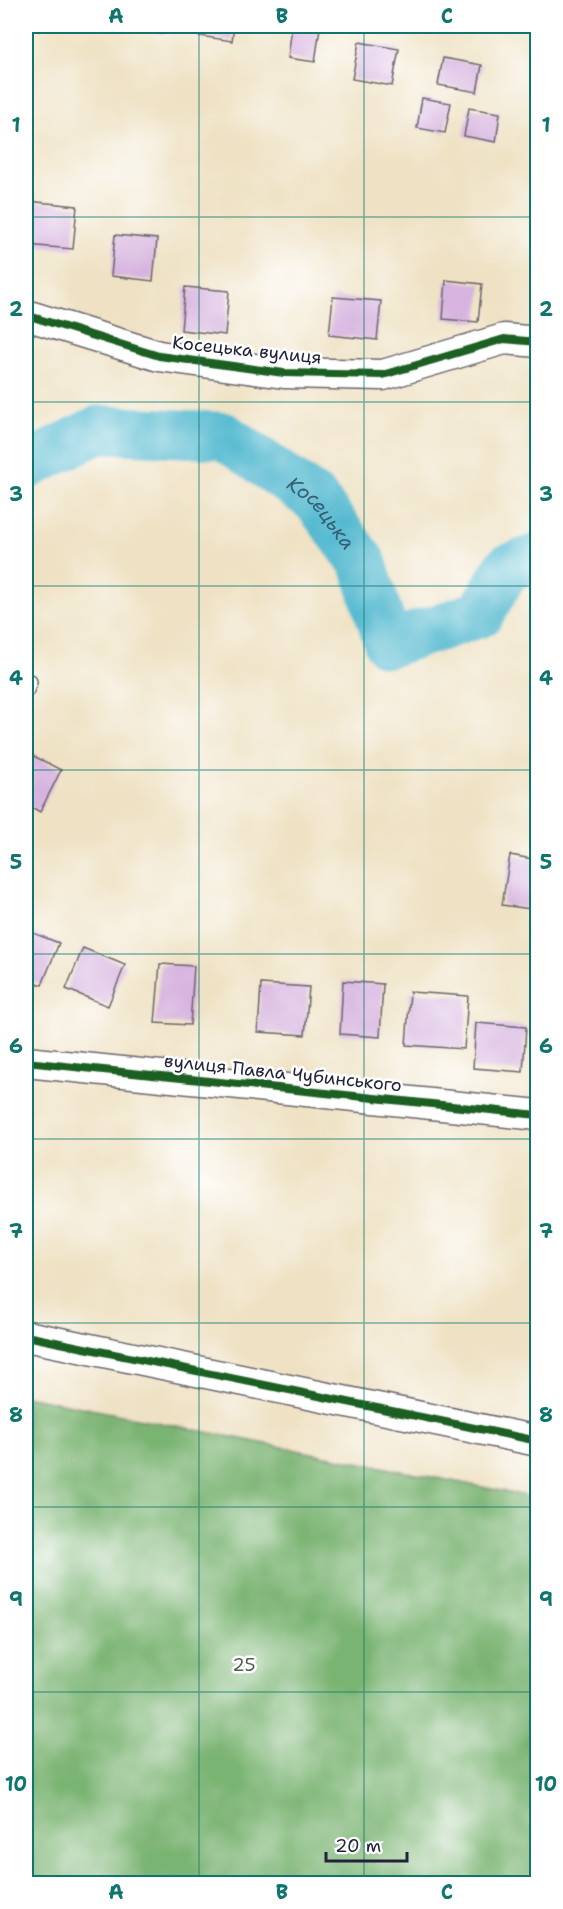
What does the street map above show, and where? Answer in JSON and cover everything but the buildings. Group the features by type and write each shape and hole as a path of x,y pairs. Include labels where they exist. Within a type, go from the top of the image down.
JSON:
{"street":[{"name":"Косецька вулиця","path":"26,315 159,356 284,373 383,375 504,339 537,342"},
{"name":"вулиця Павла Чубинського","path":"26,1062 537,1115"},
{"path":"26,1336 537,1441"}],"green space":[{"name":"25","path":"26,1396 537,1498 537,1883 26,1883"}],"waterway":[{"name":"Косецька","path":"26,466 99,429 224,436 315,499 363,563 388,644 480,614 507,568 538,557"}],"cycle path":[{"path":"26,315 159,356 284,373 383,375 504,339 538,342"},
{"path":"26,1062 538,1115"},
{"path":"26,1336 538,1441"}]}
